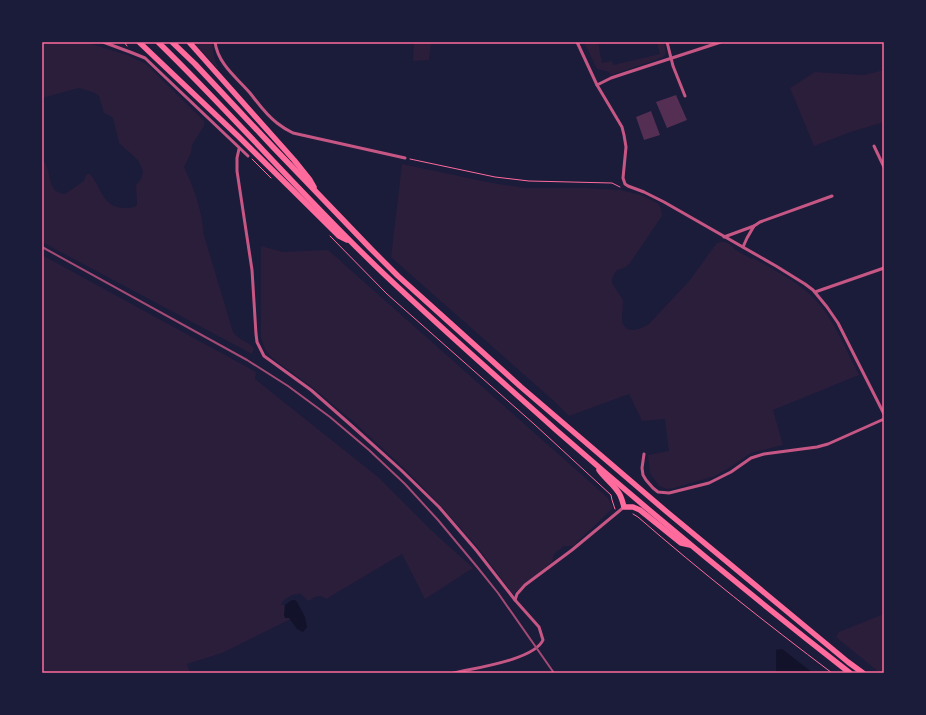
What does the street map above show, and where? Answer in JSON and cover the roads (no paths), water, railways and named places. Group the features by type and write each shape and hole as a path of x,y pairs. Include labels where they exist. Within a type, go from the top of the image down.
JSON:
{"highway":[{"path":"139,42 238,136 339,236 350,241"},
{"path":"158,42 350,241 468,351 596,465 691,545 850,673"},
{"path":"172,42 195,64 370,249 398,276 521,387 667,512 863,673"},
{"path":"189,42 294,160 310,180 316,192"},
{"path":"596,465 602,476 617,490 624,507 633,507 640,510 681,543 691,545"}],"street":[{"path":"103,42 145,58 248,156"},
{"path":"216,42 216,49 228,70 266,113 283,128 292,133 405,158"},
{"path":"577,42 597,85 622,127 626,147 623,180 625,184 664,202 805,284 827,307 838,323 884,414"},
{"path":"667,42 671,58 685,96"},
{"path":"597,85 611,78 721,42"},
{"path":"874,146 884,167"},
{"path":"239,149 237,171 252,270 256,334 260,350 270,361 311,390 401,470 439,507 476,550 542,632 543,640 541,644 518,658 454,673"},
{"path":"724,236 832,196"},
{"path":"743,247 754,226"},
{"path":"814,292 884,268"},
{"path":"644,454 642,468 643,475 658,492 669,493 709,483 731,472 751,458 764,454 817,447 828,444 884,419"},
{"path":"515,600 517,594 525,586 624,507"}],"railway":[{"path":"42,247 247,360 288,386 330,417 369,450 405,484 438,520 498,593 554,673"}]}
